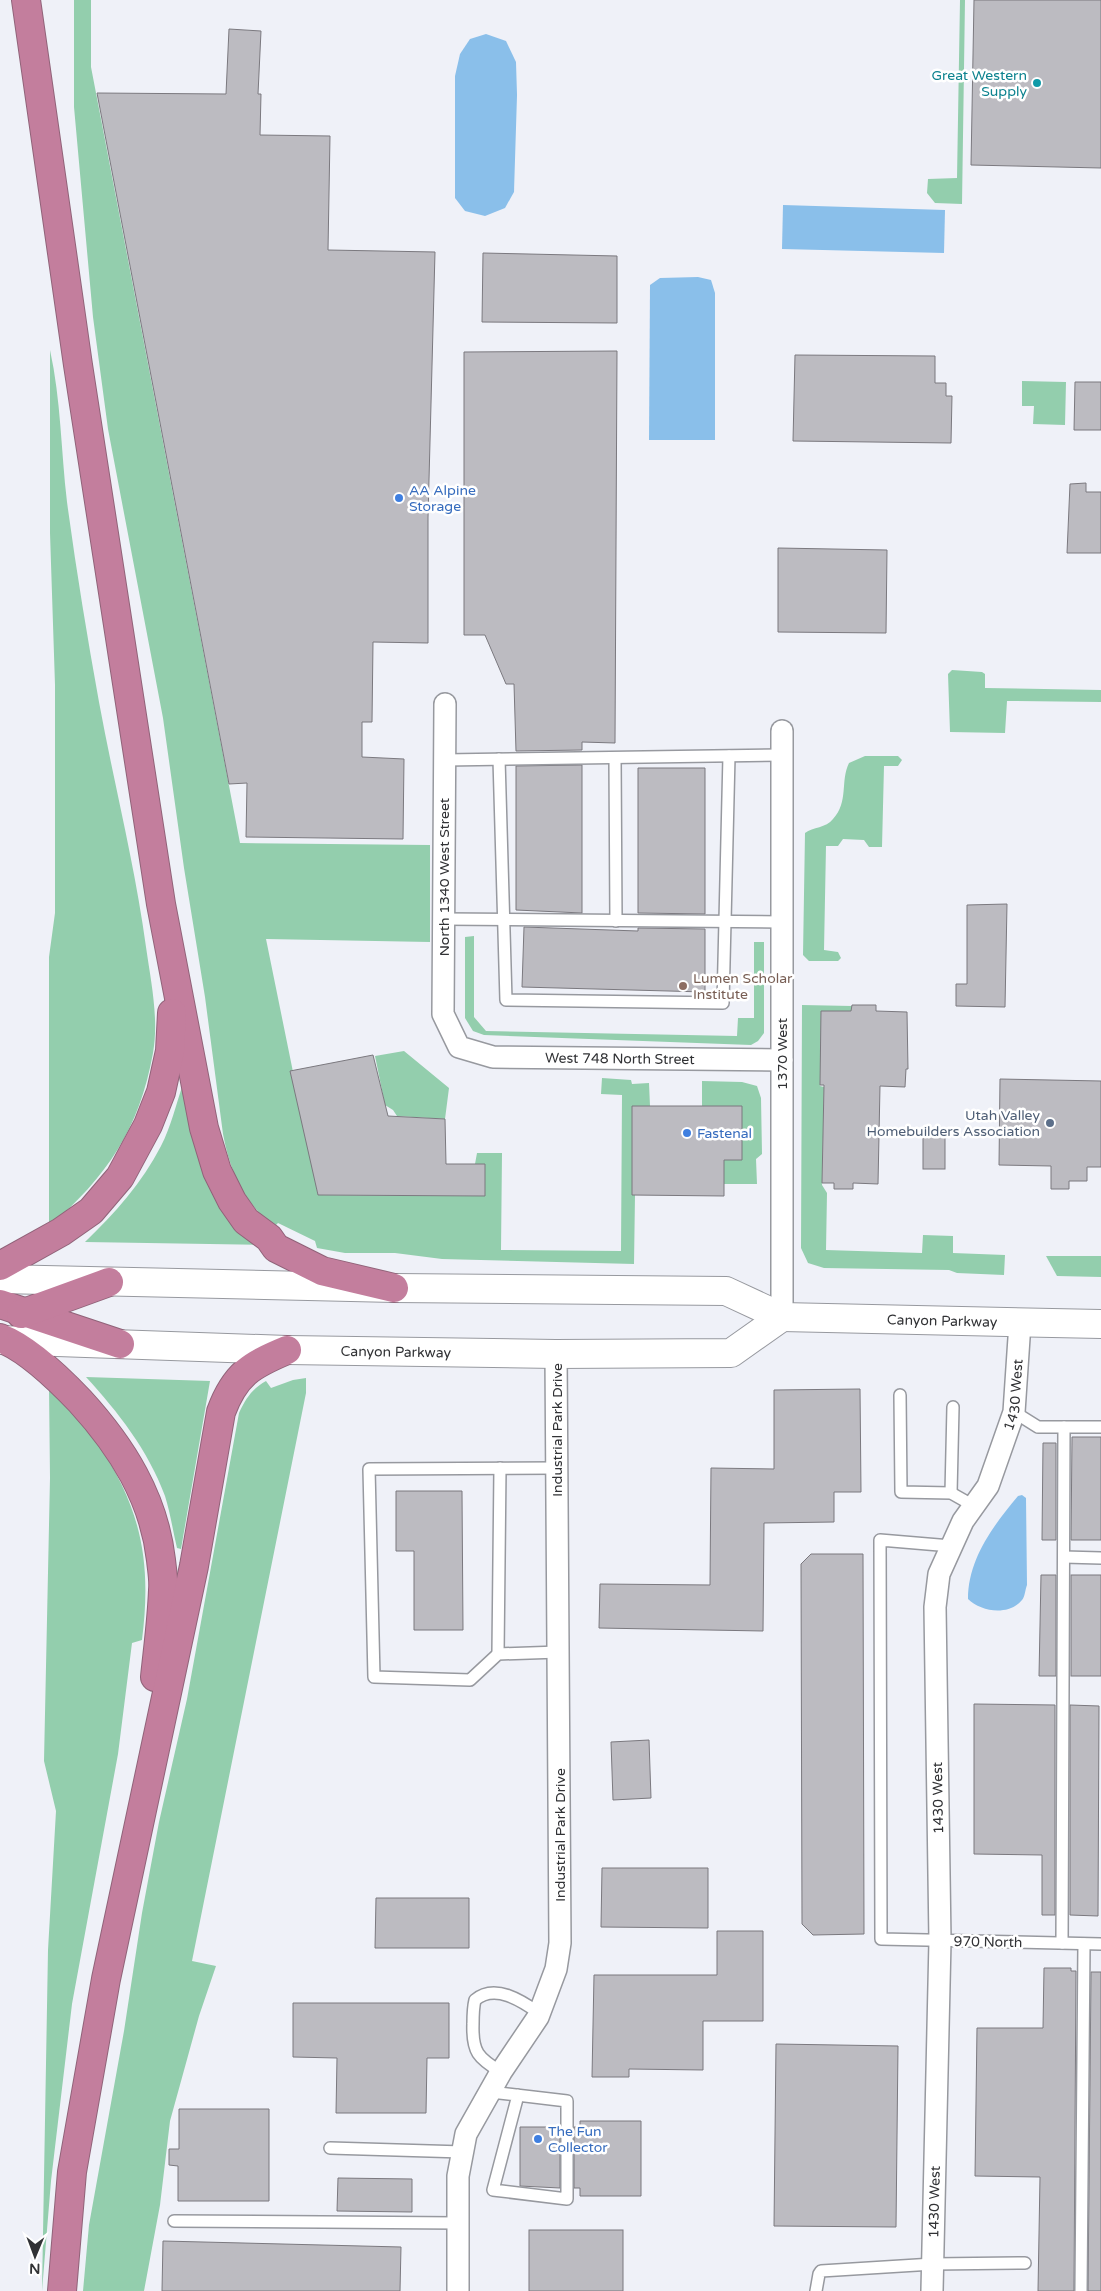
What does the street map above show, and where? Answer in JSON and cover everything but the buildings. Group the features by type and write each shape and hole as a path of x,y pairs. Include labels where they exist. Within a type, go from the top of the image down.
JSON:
{"highway":[{"path":"26,0 78,365 161,904 204,1128 217,1171 232,1201 246,1221 269,1238 276,1248 322,1271 394,1288"},
{"path":"0,1266 61,1232 91,1211 120,1177 148,1125 161,1092 170,1051 173,1017 161,904"},
{"path":"109,1282 26,1312 1,1334 69,1390 106,1430 138,1482 151,1511 159,1546 164,1588 142,1805"},
{"path":"0,1304 120,1344"},
{"path":"62,2291 72,2172 106,1979 194,1566 221,1412 227,1396 246,1370 287,1350"}],"main road":[{"name":"Canyon Parkway","path":"0,1279 394,1288 726,1292 782,1317 1101,1324"},
{"name":"Canyon Parkway","path":"1,1334 120,1344 287,1350 556,1354 730,1353 782,1317"}],"street":[{"name":"North 1340 West Street","path":"445,704 443,1014 459,1047"},
{"name":"1370 West","path":"782,731 782,1317"},
{"name":"West 748 North Street","path":"459,1047 493,1058 782,1060"},
{"name":"1430 West","path":"932,2291 940,1941 935,1607 939,1574 951,1546 988,1486 1014,1412 1020,1322"},
{"name":"Industrial Park Drive","path":"458,2291 458,2176 466,2134 501,2072 540,2013 556,1970 560,1943 556,1354"}],"lane":[{"path":"444,760 782,755"},
{"path":"498,759 506,1000 723,1004 729,756"},
{"path":"615,758 616,920"},
{"path":"444,919 782,922"},
{"path":"900,1395 901,1492 951,1492 974,1506"},
{"path":"951,1492 953,1407"},
{"path":"1014,1412 1038,1427 1101,1426"},
{"path":"1062,1943 1064,1427"},
{"path":"498,1654 500,1468"},
{"path":"557,1468 369,1469 374,1677 470,1680 498,1654 559,1652"},
{"name":"970 North","path":"951,1546 880,1540 881,1939 1101,1944"},
{"path":"1064,1557 1101,1558"},
{"path":"1081,2291 1084,1944"},
{"path":"501,2072 486,2063 474,2049 475,2000 489,1994 511,1996 540,2013"},
{"path":"491,2092 567,2100 567,2199 493,2190 518,2095"},
{"path":"330,2148 463,2152"},
{"path":"174,2221 458,2223"},
{"path":"816,2291 819,2274 822,2271 933,2264 1025,2263"}],"green space":[{"path":"74,0 91,0 91,67 240,843 430,845 430,942 266,939 318,1195 485,1196 485,1165 475,1164 477,1153 502,1153 501,1250 621,1251 622,1095 601,1094 602,1078 631,1080 632,1084 649,1083 650,1106 632,1106 632,1195 635,1195 634,1264 442,1259 395,1253 345,1253 317,1248 315,1241 278,1223 274,1227 254,1207 234,1174 223,1134 205,997 184,868 163,718 108,429 93,317 74,107"},
{"path":"960,0 965,0 962,204 935,203 927,193 928,179 957,178"},
{"path":"50,350 59,407 67,502 78,577 99,702 141,916 155,1013 155,1040 147,1080 139,1106 118,1150 88,1189 49,1227 49,957 55,913 55,685 50,533"},
{"path":"1022,381 1066,382 1065,425 1033,424 1034,406 1022,406"},
{"path":"952,670 982,672 985,674 985,688 1101,690 1101,702 1007,701 1005,733 950,732 948,674"},
{"path":"865,756 898,756 902,760 898,766 884,766 882,847 869,847 864,840 843,839 838,846 826,846 824,950 838,952 841,958 838,961 809,961 803,955 805,833 827,824 833,819 843,799 846,770 849,763"},
{"path":"474,936 474,1017 486,1031 737,1036 738,1018 754,1018 754,942 764,942 764,1033 758,1041 751,1045 484,1035 473,1031 465,1018 465,937"},
{"path":"802,1005 852,1006 852,1014 822,1013 820,1086 824,1087 822,1185 827,1193 826,1250 922,1253 923,1235 953,1236 953,1253 1005,1255 1004,1275 957,1273 949,1270 824,1268 808,1263 801,1248"},
{"path":"404,1051 449,1088 445,1119 397,1116 393,1110 385,1105 375,1056"},
{"path":"702,1081 742,1082 757,1086 761,1098 762,1154 756,1159 757,1184 724,1184 724,1160 742,1160 702,1106"},
{"path":"183,1084 265,1245 85,1242 127,1197 154,1160 168,1131"},
{"path":"1046,1256 1101,1256 1101,1277 1057,1276"},
{"path":"86,1377 210,1381 181,1549 177,1548 165,1496 150,1463 121,1418"},
{"path":"306,1378 306,1393 192,1961 216,1966 199,2016 170,2121 160,2205 144,2291 83,2291 89,2225 124,2031 142,1913 159,1822 187,1699 239,1413 250,1394 266,1381 271,1388 293,1380"},
{"path":"49,1386 91,1434 124,1489 140,1536 144,1560 145,1611 142,1640 132,1643 118,1754 72,2004 51,2181 42,2291 48,1950 56,1811 44,1761 50,1478"}],"water":[{"path":"486,34 506,41 516,62 517,95 514,192 505,208 485,216 465,211 455,198 455,76 460,54 470,39"},
{"path":"783,205 945,210 944,253 782,249"},
{"path":"698,277 711,280 715,293 715,440 649,440 650,285 660,278"},
{"path":"1022,1495 1026,1498 1027,1585 1024,1597 1016,1605 1003,1610 980,1607 968,1599 972,1570 991,1531 1018,1496"}],"place":[{"name":"Great Western Supply","path":"1037,83"},
{"name":"AA Alpine Storage","path":"399,498"},
{"name":"Lumen Scholar Institute","path":"683,986"},
{"name":"Utah Valley Homebuilders Association","path":"1050,1123"},
{"name":"Fastenal","path":"687,1133"},
{"name":"The Fun Collector","path":"538,2139"}]}
